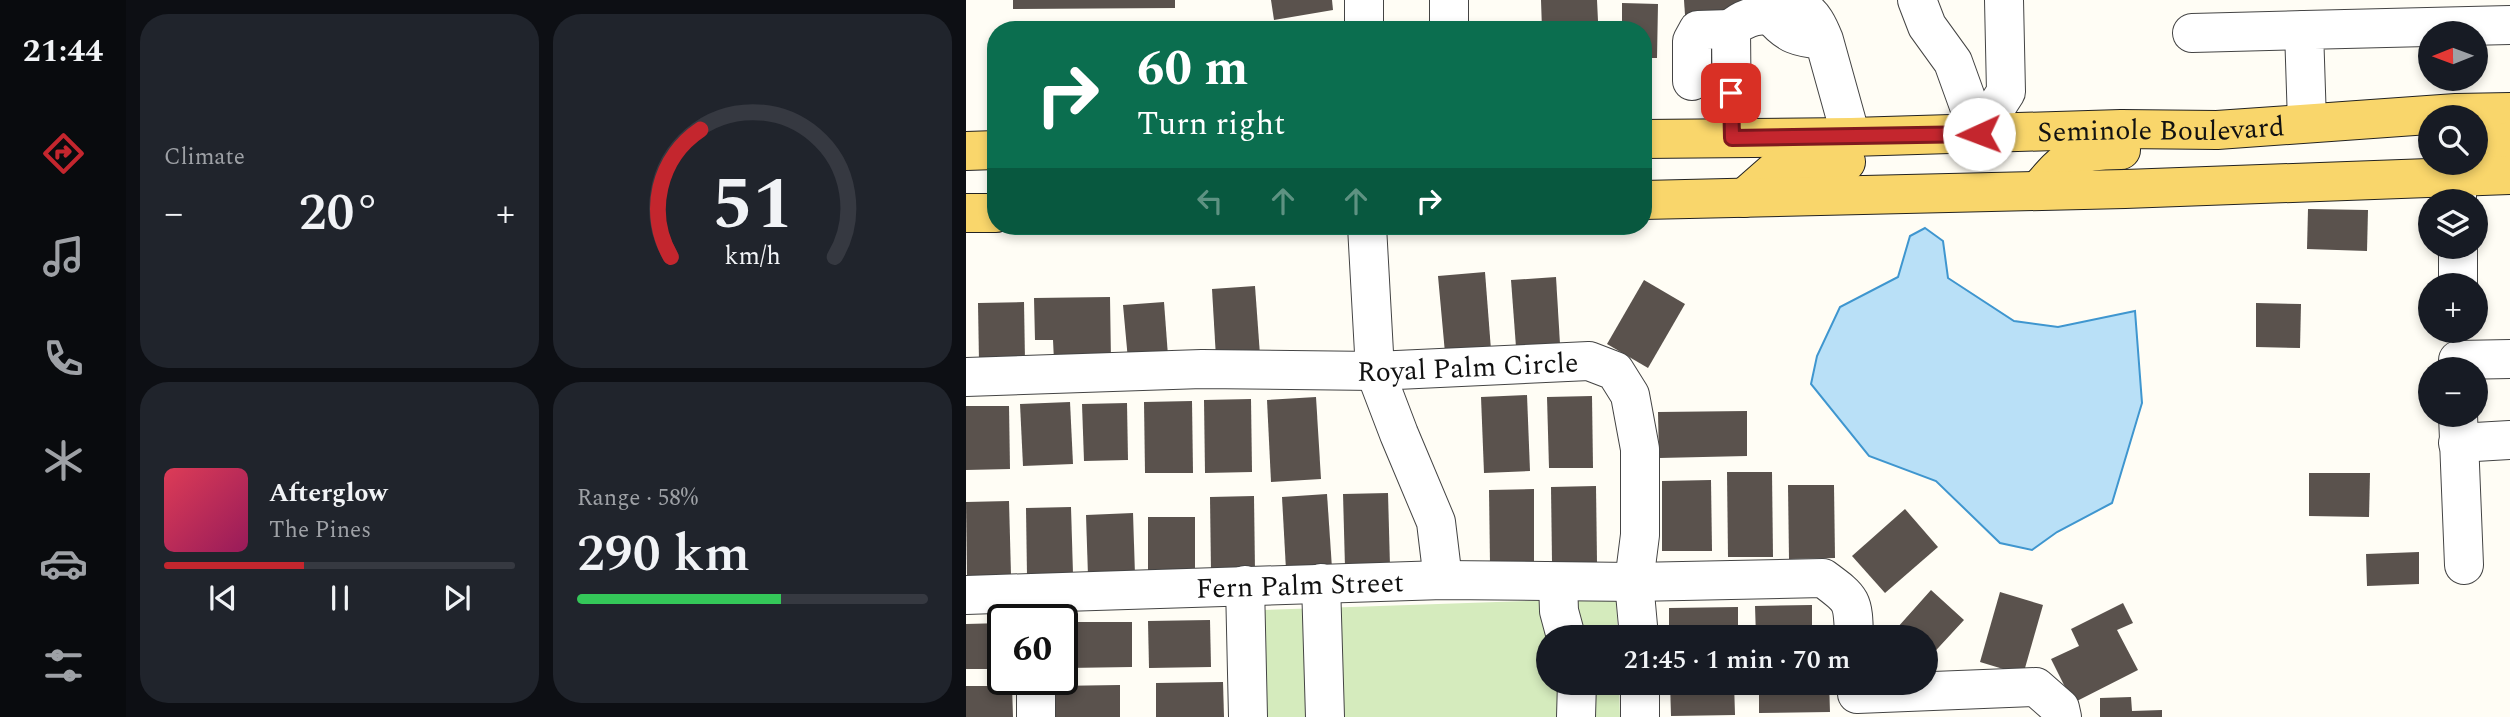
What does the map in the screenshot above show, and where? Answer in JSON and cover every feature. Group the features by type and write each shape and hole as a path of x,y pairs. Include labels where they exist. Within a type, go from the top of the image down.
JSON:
{"main road":[{"name":"Seminole Boulevard","path":"1652,139 1852,137 2121,129 2217,130 2307,122 2510,112"},
{"path":"2038,191 2061,164 2090,150 2182,149 2197,145 2217,130"},
{"path":"1744,198 1777,169 1799,163 1901,160 1935,155 1979,134"},
{"path":"2488,149 2510,141"},
{"path":"966,151 987,150"},
{"path":"1652,200 2038,191 2440,175"},
{"path":"2488,175 2510,175"},
{"path":"966,214 987,213"}],"street":[{"path":"1364,0 1364,21"},
{"path":"1449,0 1449,21"},
{"path":"1917,0 1927,26 1953,62 1979,134"},
{"path":"1979,134 2006,92 2004,0"},
{"path":"2192,33 2304,30 2388,14 2510,25"},
{"path":"1692,81 1692,41 1698,30 1731,29 1740,21 1759,15 1771,15 1782,29 1804,38 1824,40 1852,137"},
{"path":"1731,29 1732,138"},
{"path":"2304,30 2307,122"},
{"path":"1367,235 1375,371 1436,522 1443,580"},
{"path":"2458,353 2510,359"},
{"name":"Royal Palm Circle","path":"966,377 1202,369 1375,371 1590,361 1615,370 1630,395 1640,449 1640,534 1634,582 1638,625"},
{"path":"2464,565 2458,429 2510,440"},
{"path":"1634,582 1823,578 1842,592 1853,607 1854,625"},
{"name":"Fern Palm Street","path":"1055,604 1245,585 1443,580 1634,582"},
{"path":"1558,582 1559,611 1563,625"},
{"path":"1321,583 1325,717"},
{"path":"1245,585 1248,717"},
{"name":"Fern Palm Street","path":"966,594 1024,604"},
{"path":"1857,698 2036,687 2060,708 2062,717"},
{"path":"1036,695 1037,717"},
{"path":"1576,717 1577,695"},
{"path":"1640,695 1640,717"}],"green space":[{"path":"1616,598 1617,625 1536,625 1536,695 1619,695 1620,717 1263,717 1261,610"}],"water":[{"path":"1925,228 1943,241 1948,278 2014,321 2058,327 2135,311 2142,403 2112,503 2057,532 2032,550 2000,543 1936,481 1869,456 1811,384 1817,356 1840,307 1898,277 1910,236"}],"building":[{"path":"1013,0 1175,0 1175,8 1013,9"},
{"path":"1271,0 1332,0 1333,10 1274,20"},
{"path":"1541,0 1597,0 1598,21 1542,21"},
{"path":"1684,0 1744,0 1744,14 1685,15"},
{"path":"1622,3 1658,4 1657,58 1652,58 1652,21 1622,21"},
{"path":"2308,209 2368,210 2367,251 2307,249"},
{"path":"1485,272 1491,350 1445,353 1438,276"},
{"path":"1556,277 1560,344 1516,347 1511,280"},
{"path":"1644,280 1685,304 1648,368 1607,344"},
{"path":"1255,286 1260,355 1216,358 1212,289"},
{"path":"1110,297 1111,361 1054,361 1053,340 1035,340 1034,298"},
{"path":"1024,302 1025,361 979,362 978,303"},
{"path":"1164,302 1168,356 1128,360 1123,305"},
{"path":"2256,303 2301,304 2300,348 2256,347"},
{"path":"1527,395 1530,471 1484,473 1481,397"},
{"path":"1592,396 1593,468 1549,468 1547,397"},
{"path":"1316,397 1321,479 1271,482 1267,400"},
{"path":"1251,399 1252,472 1205,473 1204,400"},
{"path":"1192,401 1193,473 1145,473 1144,402"},
{"path":"1070,402 1073,464 1023,466 1020,404"},
{"path":"1127,403 1128,460 1084,461 1082,404"},
{"path":"966,406 1009,406 1010,469 966,470"},
{"path":"1747,411 1747,456 1659,458 1658,412"},
{"path":"1727,472 1772,472 1773,557 1728,557"},
{"path":"2309,473 2370,473 2369,517 2309,516"},
{"path":"1711,480 1712,551 1662,551 1662,481"},
{"path":"1788,485 1834,485 1835,558 1789,559"},
{"path":"1596,486 1597,562 1552,562 1551,487"},
{"path":"1534,489 1534,564 1490,564 1489,490"},
{"path":"1388,493 1390,566 1345,567 1343,494"},
{"path":"1327,494 1332,568 1286,570 1282,497"},
{"path":"1254,496 1255,571 1211,572 1210,497"},
{"path":"1009,501 1011,575 967,576 966,502"},
{"path":"1071,507 1073,574 1027,576 1026,508"},
{"path":"1905,509 1938,547 1885,593 1852,556"},
{"path":"1133,513 1135,575 1088,576 1086,515"},
{"path":"1148,517 1195,517 1195,572 1148,572"},
{"path":"2419,552 2419,584 2367,586 2366,554"},
{"path":"1931,590 1964,620 1938,648 1938,625 1900,625"},
{"path":"2000,592 2043,605 2023,675 1980,662"},
{"path":"2123,603 2133,623 2117,630 2138,670 2073,703 2051,659 2079,646 2071,629"},
{"path":"1812,605 1812,625 1756,625 1755,606"},
{"path":"1738,607 1738,625 1669,625 1669,608"},
{"path":"1210,620 1211,667 1149,668 1148,621"},
{"path":"1078,622 1132,622 1132,667 1078,668"},
{"path":"987,623 987,669 966,669 966,624"},
{"path":"1223,682 1224,717 1156,717 1156,683"},
{"path":"1120,685 1120,717 1054,717 1054,695 1078,695 1078,686"},
{"path":"966,686 987,686 987,695 1012,695 1013,717 966,717"},
{"path":"1670,695 1734,695 1735,715 1671,716"},
{"path":"1759,695 1829,695 1830,712 1759,713"},
{"path":"2131,697 2132,711 2162,710 2162,717 2100,717 2100,698"}],"route":[{"path":"1731,93 1732,138 1979,134"}]}
